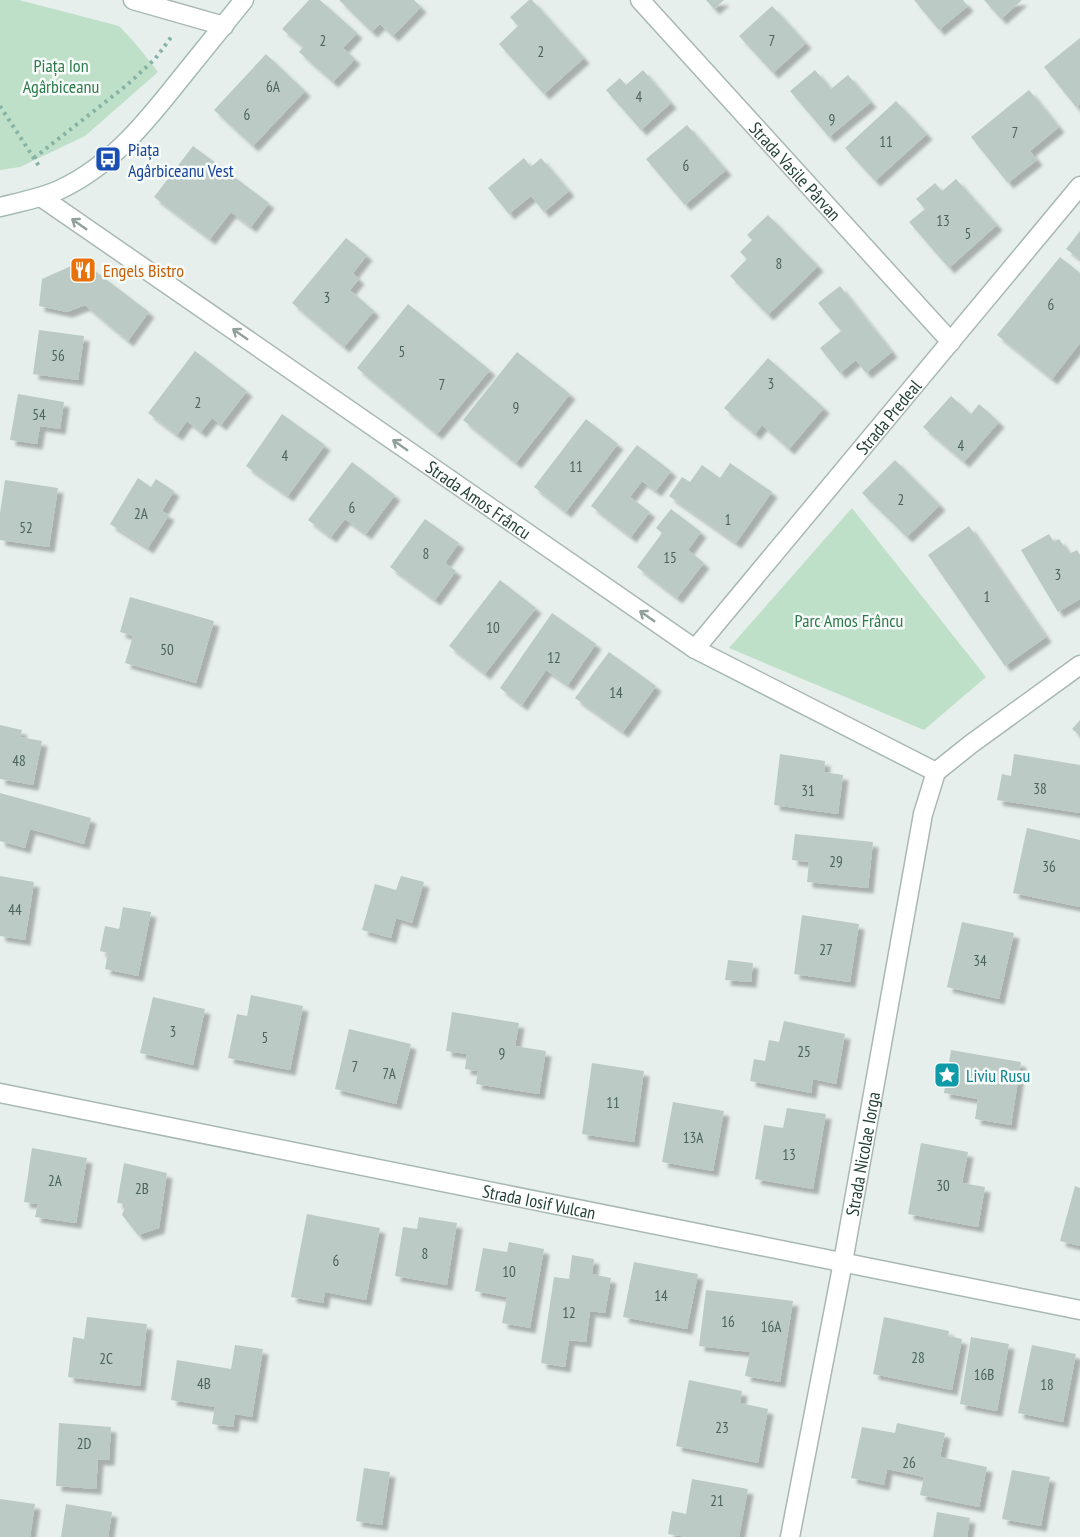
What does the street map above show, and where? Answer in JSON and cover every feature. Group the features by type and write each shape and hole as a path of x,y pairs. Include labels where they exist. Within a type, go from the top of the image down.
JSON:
{"street":[{"path":"133,0 224,26"},
{"path":"0,207 60,190 108,159 154,112 244,0"},
{"name":"Strada Vasile Pârvan","path":"640,0 951,342"},
{"name":"Strada Predeal","path":"695,649 1080,186"},
{"name":"Strada Amos Frâncu","path":"41,197 695,649 936,772"},
{"path":"936,772 1080,665"},
{"name":"Strada Nicolae Iorga","path":"790,1537 843,1262 922,814 936,772"},
{"name":"Strada Iosif Vulcan","path":"0,1093 1080,1310"}],"path":[{"path":"34,158 127,85 155,59"},
{"path":"0,106 39,166"}],"green space":[{"name":"Piața Ion Agârbiceanu","path":"0,0 19,0 119,26 158,72 85,136 20,167 0,170"},
{"name":"Parc Amos Frâncu","path":"852,508 986,677 924,730 729,648"}],"building":[{"path":"309,0 320,0 357,33 343,48 355,59 333,82 299,52 303,47 282,29"},
{"path":"339,0 414,0 421,7 393,36 380,24 372,32"},
{"path":"529,0 532,0 584,58 544,94 499,44 518,26 510,17"},
{"path":"706,0 724,0 714,9"},
{"path":"914,0 963,0 968,6 939,30"},
{"path":"984,0 1022,0 1001,19"},
{"path":"772,6 806,43 773,73 739,36"},
{"path":"1080,38 1080,104 1076,107 1044,67"},
{"path":"266,54 305,91 253,146 214,110"},
{"path":"643,70 671,103 641,130 606,90 620,78 626,85"},
{"path":"815,70 831,89 848,75 871,102 829,137 790,91"},
{"path":"1029,90 1059,127 1030,151 1037,160 1008,183 971,137"},
{"path":"896,101 927,134 875,181 845,148"},
{"path":"687,125 726,170 685,205 646,159"},
{"path":"193,146 269,203 251,227 231,212 210,239 154,197"},
{"path":"524,158 531,167 541,158 569,191 544,212 531,196 509,214 488,188"},
{"path":"956,179 997,225 949,268 909,222 925,209 916,199 935,183 942,191"},
{"path":"768,215 818,266 768,315 730,276 747,259 740,252 752,240 747,235"},
{"path":"1080,231 1080,259 1066,249"},
{"path":"346,238 367,255 353,273 359,279 350,290 374,311 344,347 292,303"},
{"path":"1060,257 1080,273 1080,343 1052,379 997,335"},
{"path":"82,261 149,312 128,341 85,305 67,312 39,306 42,279"},
{"path":"840,286 892,352 866,373 856,360 840,373 820,348 841,331 818,303"},
{"path":"408,304 490,370 437,434 357,368"},
{"path":"39,330 84,336 78,380 33,374"},
{"path":"195,351 247,391 221,425 212,418 201,432 187,421 177,435 148,413"},
{"path":"517,352 570,394 516,463 463,420"},
{"path":"768,358 824,408 789,449 762,425 755,434 724,408"},
{"path":"18,394 64,402 60,429 40,426 37,444 10,440"},
{"path":"951,396 971,414 979,404 999,422 964,462 923,427"},
{"path":"282,414 325,445 288,496 246,466"},
{"path":"586,419 618,444 566,512 534,487"},
{"path":"637,445 671,471 656,491 642,481 630,497 650,512 631,537 591,506"},
{"path":"895,460 940,505 907,537 862,493"},
{"path":"352,462 395,495 366,534 345,519 331,537 308,520"},
{"path":"730,463 772,492 736,543 669,496 682,477 690,482 702,465 720,478"},
{"path":"138,478 151,487 156,479 174,491 162,511 169,515 148,548 110,524"},
{"path":"5,480 58,488 49,547 0,540 0,513"},
{"path":"671,509 701,532 688,550 704,563 677,598 637,567 662,533 656,528"},
{"path":"425,519 459,543 445,563 456,571 435,600 390,567"},
{"path":"969,526 1046,637 1005,666 928,555"},
{"path":"1049,534 1054,542 1059,539 1069,554 1077,550 1080,555 1080,599 1058,612 1021,550"},
{"path":"500,580 536,608 485,674 449,646"},
{"path":"130,597 214,621 196,683 125,663 133,636 120,632"},
{"path":"552,613 596,644 568,685 546,670 522,705 500,688"},
{"path":"609,652 656,686 623,732 575,698"},
{"path":"1080,720 1080,736 1072,729"},
{"path":"0,725 22,730 20,737 42,741 33,785 0,779"},
{"path":"780,754 825,761 824,772 843,775 838,814 774,805"},
{"path":"1014,754 1080,765 1080,813 997,800 1002,774 1011,776"},
{"path":"0,793 91,818 84,844 30,829 25,848 0,841"},
{"path":"1027,828 1080,840 1080,907 1013,893"},
{"path":"795,834 873,842 868,888 807,882 809,862 792,860"},
{"path":"0,876 34,882 25,940 0,936"},
{"path":"401,876 424,882 412,923 396,918 391,938 362,930 375,884 396,890"},
{"path":"123,907 151,912 138,976 105,969 108,953 100,951 105,926 119,929"},
{"path":"802,915 859,924 850,982 794,974"},
{"path":"962,922 1014,933 999,999 947,987"},
{"path":"728,960 753,963 751,982 725,980"},
{"path":"251,995 303,1006 290,1070 228,1058 237,1014 247,1016"},
{"path":"153,997 205,1009 193,1065 140,1053"},
{"path":"452,1012 519,1023 515,1046 546,1051 539,1094 476,1084 478,1071 465,1069 467,1054 446,1051"},
{"path":"784,1021 845,1034 836,1084 813,1079 811,1093 750,1081 754,1059 765,1061 769,1040 779,1042"},
{"path":"349,1029 411,1044 396,1104 335,1089"},
{"path":"951,1050 1021,1062 1011,1125 975,1119 978,1099 944,1093"},
{"path":"592,1063 644,1071 634,1142 582,1134"},
{"path":"673,1102 724,1111 713,1171 662,1162"},
{"path":"787,1108 826,1114 813,1189 755,1179 764,1125 783,1128"},
{"path":"921,1143 968,1152 962,1183 985,1187 978,1227 908,1214"},
{"path":"32,1148 87,1158 76,1223 35,1217 38,1204 24,1202"},
{"path":"124,1163 167,1173 159,1228 138,1235 122,1215 126,1204 117,1203"},
{"path":"1075,1186 1080,1188 1080,1246 1060,1241"},
{"path":"307,1214 380,1228 366,1300 325,1292 323,1303 291,1297"},
{"path":"419,1217 457,1223 447,1285 395,1276 403,1227 417,1229"},
{"path":"509,1242 544,1249 530,1328 502,1323 507,1297 475,1291 483,1248 507,1252"},
{"path":"572,1255 594,1259 592,1274 611,1278 605,1313 590,1311 586,1342 569,1340 565,1367 541,1363 554,1277 569,1279"},
{"path":"634,1262 698,1274 687,1329 623,1317"},
{"path":"706,1290 793,1301 780,1382 745,1376 750,1352 699,1346"},
{"path":"87,1317 147,1324 140,1386 68,1377 73,1337 84,1339"},
{"path":"884,1317 949,1331 948,1336 962,1339 952,1390 873,1374"},
{"path":"971,1337 1009,1344 997,1411 960,1404"},
{"path":"235,1345 263,1349 252,1417 235,1414 233,1427 212,1424 215,1407 171,1400 177,1360 231,1369"},
{"path":"1032,1345 1076,1354 1063,1422 1018,1413"},
{"path":"689,1380 742,1391 740,1403 768,1409 758,1463 676,1446"},
{"path":"59,1423 111,1427 109,1460 98,1460 96,1489 56,1486"},
{"path":"897,1423 945,1433 940,1457 987,1467 979,1507 920,1495 924,1477 887,1469 884,1485 851,1478 862,1427 895,1433"},
{"path":"364,1468 390,1472 382,1525 356,1521"},
{"path":"1012,1470 1050,1477 1041,1526 1002,1519"},
{"path":"692,1479 748,1489 739,1537 687,1537 668,1534 672,1511 686,1514"},
{"path":"0,1499 35,1504 30,1537 0,1537"},
{"path":"66,1504 112,1512 108,1537 61,1537"},
{"path":"937,1512 970,1518 967,1537 933,1537"}],"place":[{"name":"Piața Agârbiceanu Vest","path":"108,159"},
{"name":"Engels Bistro","path":"83,270"},
{"name":"Liviu Rusu","path":"947,1075"}]}
